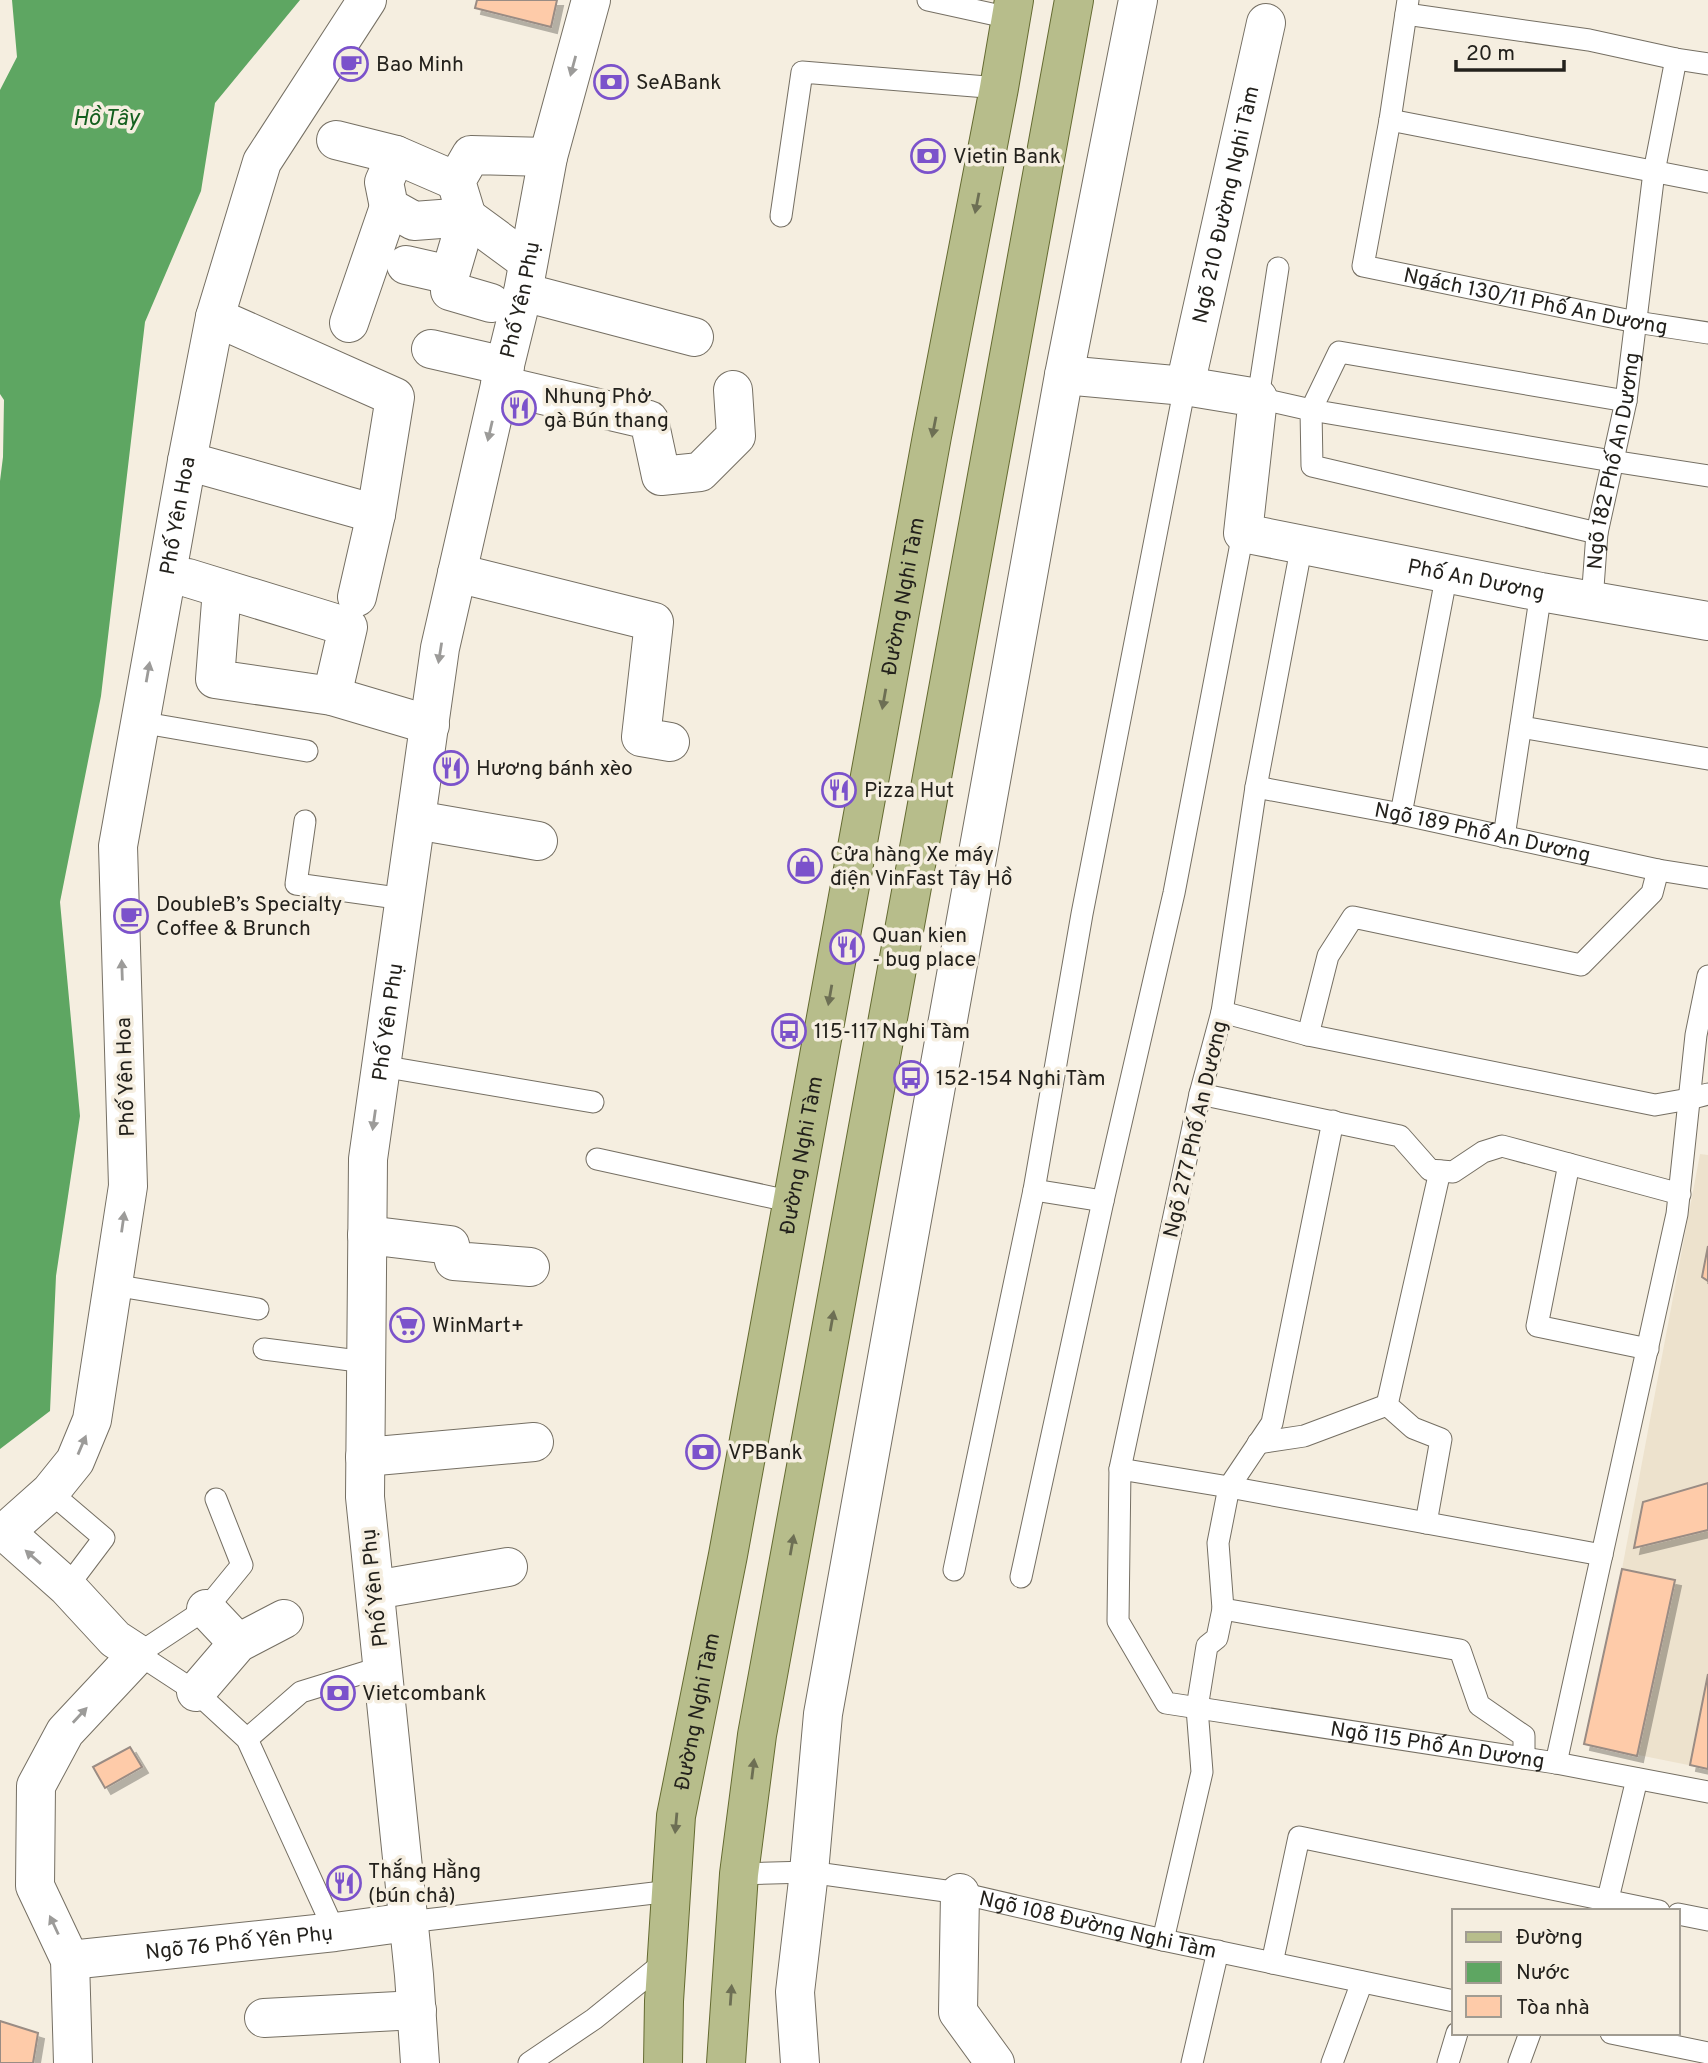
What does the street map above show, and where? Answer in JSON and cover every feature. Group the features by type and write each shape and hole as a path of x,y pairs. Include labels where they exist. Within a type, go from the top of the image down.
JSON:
{"main road":[{"path":"726,2063 739,1874 757,1735 1074,0"},
{"name":"Đường Nghi Tàm","path":"663,2063 664,2001 676,1816 713,1636 1012,9"}],"street":[{"name":"Phố Yên Hoa","path":"138,1654 115,1639 67,1587 2,1531 50,1492 75,1461 92,1420 128,1186 118,846 215,317 262,162 367,0"},
{"name":"Phố Yên Phụ","path":"420,2063 417,2010 365,1497 368,1159 440,648 502,376 514,286 591,0"},
{"path":"800,2063 795,1992 823,1714 1064,376 1138,0"},
{"name":"Ngõ 210 Đường Nghi Tàm","path":"1185,386 1266,23"},
{"path":"336,139 396,155 456,181"},
{"path":"349,323 389,207 384,182 396,155"},
{"path":"514,286 467,217 456,181 471,155 548,158"},
{"path":"389,207 415,221 467,217"},
{"path":"467,217 450,275 450,291 514,286 694,337"},
{"path":"406,265 450,275"},
{"path":"215,317 395,397 376,514 357,597"},
{"path":"431,349 502,376 649,420 661,476 700,472 736,436 733,390"},
{"path":"1064,376 1185,386 1258,398 1243,533"},
{"path":"187,461 376,514"},
{"name":"Phố An Dương","path":"1243,533 1541,592 1708,621"},
{"path":"457,573 654,622 640,737 670,742"},
{"path":"332,696 348,627 205,584 215,679 332,696 430,725"},
{"path":"416,821 538,841"},
{"path":"367,1235 450,1245 454,1261 530,1267"},
{"path":"365,1457 534,1442"},
{"path":"375,1590 508,1567"},
{"path":"206,1609 238,1643"},
{"path":"196,1692 238,1643 284,1619"},
{"path":"74,2063 70,1960 35,1886 36,1786 65,1732 138,1654"},
{"path":"960,1893 958,2012 995,2063"},
{"name":"Ngõ 76 Phố Yên Phụ","path":"70,1960 408,1922"},
{"path":"264,2018 417,2010"}],"lane":[{"path":"929,0 1012,9"},
{"path":"1708,64 1407,7 1390,120 1708,182"},
{"name":"Ngõ 182 Phố An Dương","path":"1592,601 1597,533 1626,401 1654,172 1676,59"},
{"path":"781,216 802,72 999,88"},
{"name":"Ngách 130/11 Phố An Dương","path":"1390,120 1363,266 1636,322 1708,333"},
{"path":"1278,268 1258,398 1311,411 1708,475"},
{"path":"1597,533 1312,466 1311,411 1339,352 1626,401"},
{"path":"954,1570 1034,1190 1082,914 1185,386"},
{"path":"1021,1577 1174,893 1243,533"},
{"name":"Ngõ 277 Phố An Dương","path":"1166,1703 1118,1621 1121,1469 1200,1094 1222,1012 1256,787 1302,544"},
{"path":"1401,814 1447,573"},
{"path":"1504,837 1541,592"},
{"path":"139,722 307,751"},
{"path":"1521,727 1708,759"},
{"name":"Ngõ 189 Phố An Dương","path":"1256,787 1401,814 1658,870 1708,878"},
{"path":"305,821 296,884 404,898"},
{"path":"1308,1035 1328,956 1353,917 1581,965 1653,893 1658,870"},
{"path":"1556,1763 1678,1214 1699,1096 1696,1035 1708,976"},
{"path":"1222,1012 1308,1035 1656,1105 1699,1096"},
{"path":"381,1066 593,1102"},
{"path":"1200,1094 1400,1136 1430,1170 1453,1172 1483,1152 1502,1146 1680,1194"},
{"path":"1163,1940 1202,1772 1197,1708 1207,1646 1217,1638 1223,1609 1218,1543 1229,1487 1272,1423 1333,1121"},
{"path":"597,1159 793,1202"},
{"path":"1569,1164 1537,1326 1648,1349"},
{"path":"1387,1405 1440,1171"},
{"path":"1034,1190 1103,1201"},
{"path":"113,1285 258,1309"},
{"path":"264,1349 366,1362"},
{"path":"1258,1444 1304,1436 1387,1405"},
{"path":"1387,1405 1413,1428 1441,1439 1426,1523"},
{"path":"1121,1469 1602,1555"},
{"path":"50,1492 104,1538 67,1587"},
{"path":"216,1499 242,1565 206,1609 138,1654 196,1692 247,1739 335,1932"},
{"path":"1223,1609 1460,1650 1479,1705 1524,1736 1524,1758"},
{"path":"247,1739 301,1692 382,1667"},
{"name":"Ngõ 115 Phố An Dương","path":"1166,1703 1556,1763 1708,1792"},
{"path":"1606,1906 1637,1779"},
{"path":"1272,1963 1299,1837 1606,1906 1637,1909"},
{"name":"Ngõ 108 Đường Nghi Tàm","path":"739,1874 808,1872 960,1893 1163,1940 1452,2001"},
{"path":"408,1922 671,1891"},
{"path":"1680,1914 1708,1920"},
{"path":"1192,2063 1218,1951"},
{"path":"529,2063 594,2019 667,1960"},
{"path":"1332,2063 1362,1982"},
{"path":"1448,2063 1456,2035"},
{"path":"1519,2063 1530,2035"},
{"path":"1616,2035 1662,2054 1708,2053"}],"shaded area":[{"path":"1700,1154 1708,1155 1708,1769 1584,1744 1622,1569"}],"water":[{"name":"Hồ Tây","path":"12,0 300,0 215,103 201,191 145,322 101,696 60,902 80,1116 56,1276 50,1411 0,1449 0,481 4,400 0,394 0,90 17,57"}],"building":[{"path":"477,0 557,0 551,27 475,8"},
{"path":"1708,1246 1708,1281 1702,1277"},
{"path":"1708,1483 1708,1530 1634,1548 1643,1502"},
{"path":"1622,1569 1675,1580 1637,1756 1584,1744"},
{"path":"1708,1674 1708,1769 1690,1765"},
{"path":"130,1747 142,1767 105,1788 93,1767"},
{"path":"0,2021 38,2033 33,2063 0,2063"}],"place":[{"name":"Bao Minh","path":"351,64"},
{"name":"SeABank","path":"611,82"},
{"name":"Vietin Bank","path":"928,156"},
{"name":"Nhung Phở gà Bún thang","path":"519,408"},
{"name":"Hương bánh xèo","path":"451,768"},
{"name":"Pizza Hut","path":"839,790"},
{"name":"Cửa hàng Xe máy điện VinFast Tây Hồ","path":"805,866"},
{"name":"DoubleB’s Specialty Coffee & Brunch","path":"131,916"},
{"name":"Quan kien - bug place","path":"847,947"},
{"name":"115-117 Nghi Tàm","path":"789,1031"},
{"name":"152-154 Nghi Tàm","path":"911,1078"},
{"name":"WinMart+","path":"407,1325"},
{"name":"VPBank","path":"703,1452"},
{"name":"Vietcombank","path":"338,1693"},
{"name":"Thắng Hằng (bún chả)","path":"344,1883"}]}
